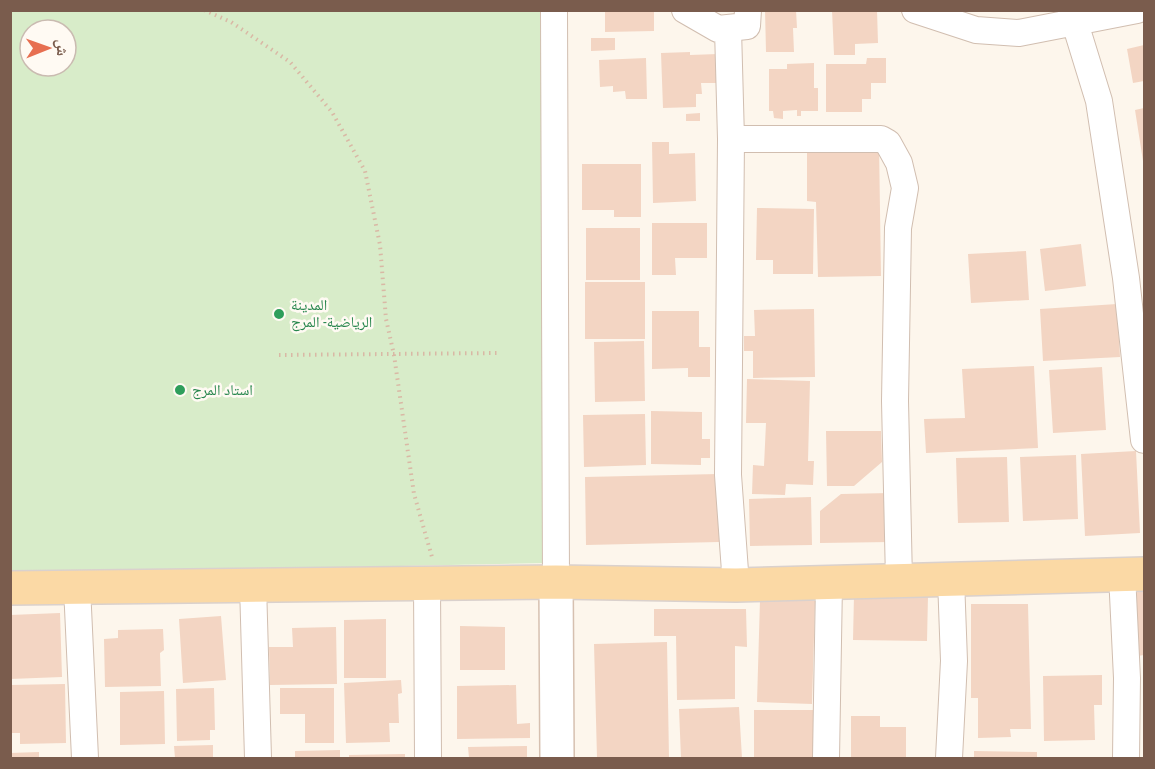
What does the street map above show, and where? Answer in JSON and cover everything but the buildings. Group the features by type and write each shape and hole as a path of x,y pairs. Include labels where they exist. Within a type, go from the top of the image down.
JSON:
{"main road":[{"path":"10,588 556,582 736,585 1133,574"},
{"path":"556,582 556,759"}],"street":[{"path":"554,10 556,582"},
{"path":"685,10 718,30 747,26 748,10"},
{"path":"915,10 976,30 1019,33 1073,16 1137,10"},
{"path":"1073,16 1099,102 1126,278 1144,440"},
{"path":"728,29 731,139 728,475 736,585"},
{"path":"731,139 881,139 888,143 899,163 905,188 898,228 896,378 899,580"},
{"path":"1126,759 1133,574"},
{"path":"949,759 954,661 951,579"},
{"path":"428,759 432,583"},
{"path":"825,759 830,583"},
{"path":"253,585 258,759"},
{"path":"77,587 85,759"}],"path":[{"path":"204,10 231,22 290,62 332,112 366,171 380,245 386,319 394,355 414,494 434,561 432,583"},
{"path":"279,355 499,353"}],"green space":[{"name":"المدينة الرياضية- المرج","path":"10,11 547,11 548,563 11,574"}],"place":[{"name":"المدينة الرياضية- المرج","path":"279,314"},
{"name":"استاد المرج","path":"180,390"}]}
